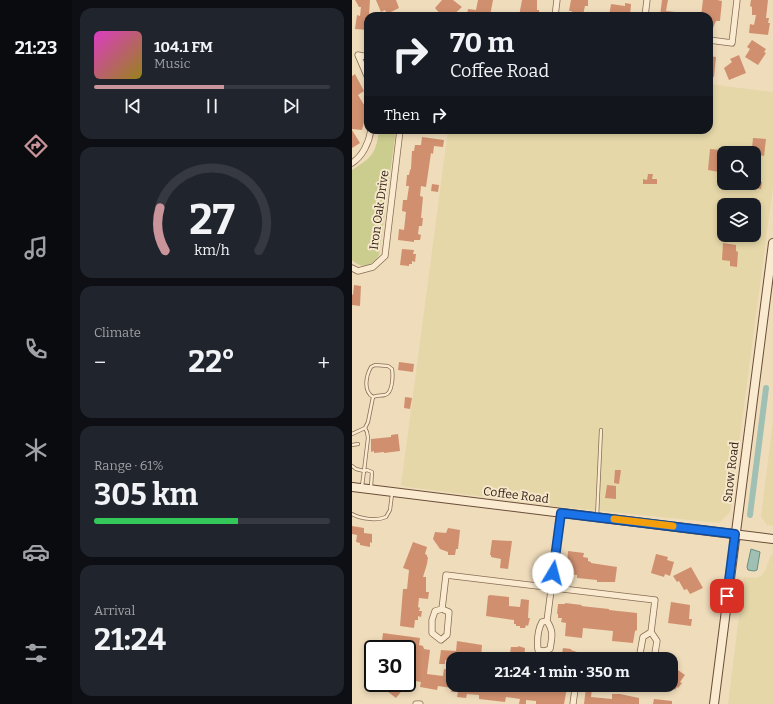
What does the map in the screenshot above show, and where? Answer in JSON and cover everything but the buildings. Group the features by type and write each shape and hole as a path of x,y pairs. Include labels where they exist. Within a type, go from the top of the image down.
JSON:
{"main road":[{"name":"Snow Road","path":"714,704 773,243"},
{"name":"Coffee Road","path":"352,487 773,539"}],"street":[{"path":"556,12 557,0"},
{"path":"646,12 647,0"},
{"path":"713,41 732,43 737,0"},
{"path":"364,56 358,55 364,69"},
{"path":"352,163 357,160 369,141 370,134"},
{"name":"Iron Oak Drive","path":"352,268 358,271 373,267 385,256 400,134"},
{"path":"547,621 542,622 539,628 537,639 538,650 544,651 550,649 552,639 552,629 547,621 561,513"},
{"path":"442,609 446,575 655,600 651,632 657,641 655,652"},
{"path":"442,609 449,612 447,635 440,640 432,633 432,620 435,611 442,609"},
{"path":"640,652 643,637 651,632"},
{"path":"573,704 575,692"}],"lane":[{"path":"375,365 388,366 392,369 393,374 391,390 384,396 377,395 373,397 368,394 366,389 368,372 371,367 375,365"},
{"path":"352,434 365,428 368,422 373,397"},
{"path":"361,489 368,438 365,428"},
{"path":"597,517 601,466 601,430"},
{"path":"352,445 358,444"},
{"path":"352,466 364,471 370,470 372,472 370,490"},
{"path":"352,514 357,517 377,519 386,517 390,510 392,492"}],"shaded area":[{"path":"713,84 773,92 773,186 730,512 719,523 553,506 401,486 447,134 713,134"},
{"path":"773,421 773,526 767,525 761,517"},
{"path":"751,549 760,552 757,570 754,571 748,570 747,567"},
{"path":"771,555 773,555 773,704 728,704 744,577 757,578 761,576 765,571"}],"green space":[{"path":"378,134 395,134 379,255 374,262 363,266 352,260 352,170 369,158 376,145"}],"waterway":[{"path":"750,515 766,388"}],"slow traffic":[{"path":"614,519 673,526"}],"route":[{"path":"553,573 561,513 735,534 727,596"}]}
